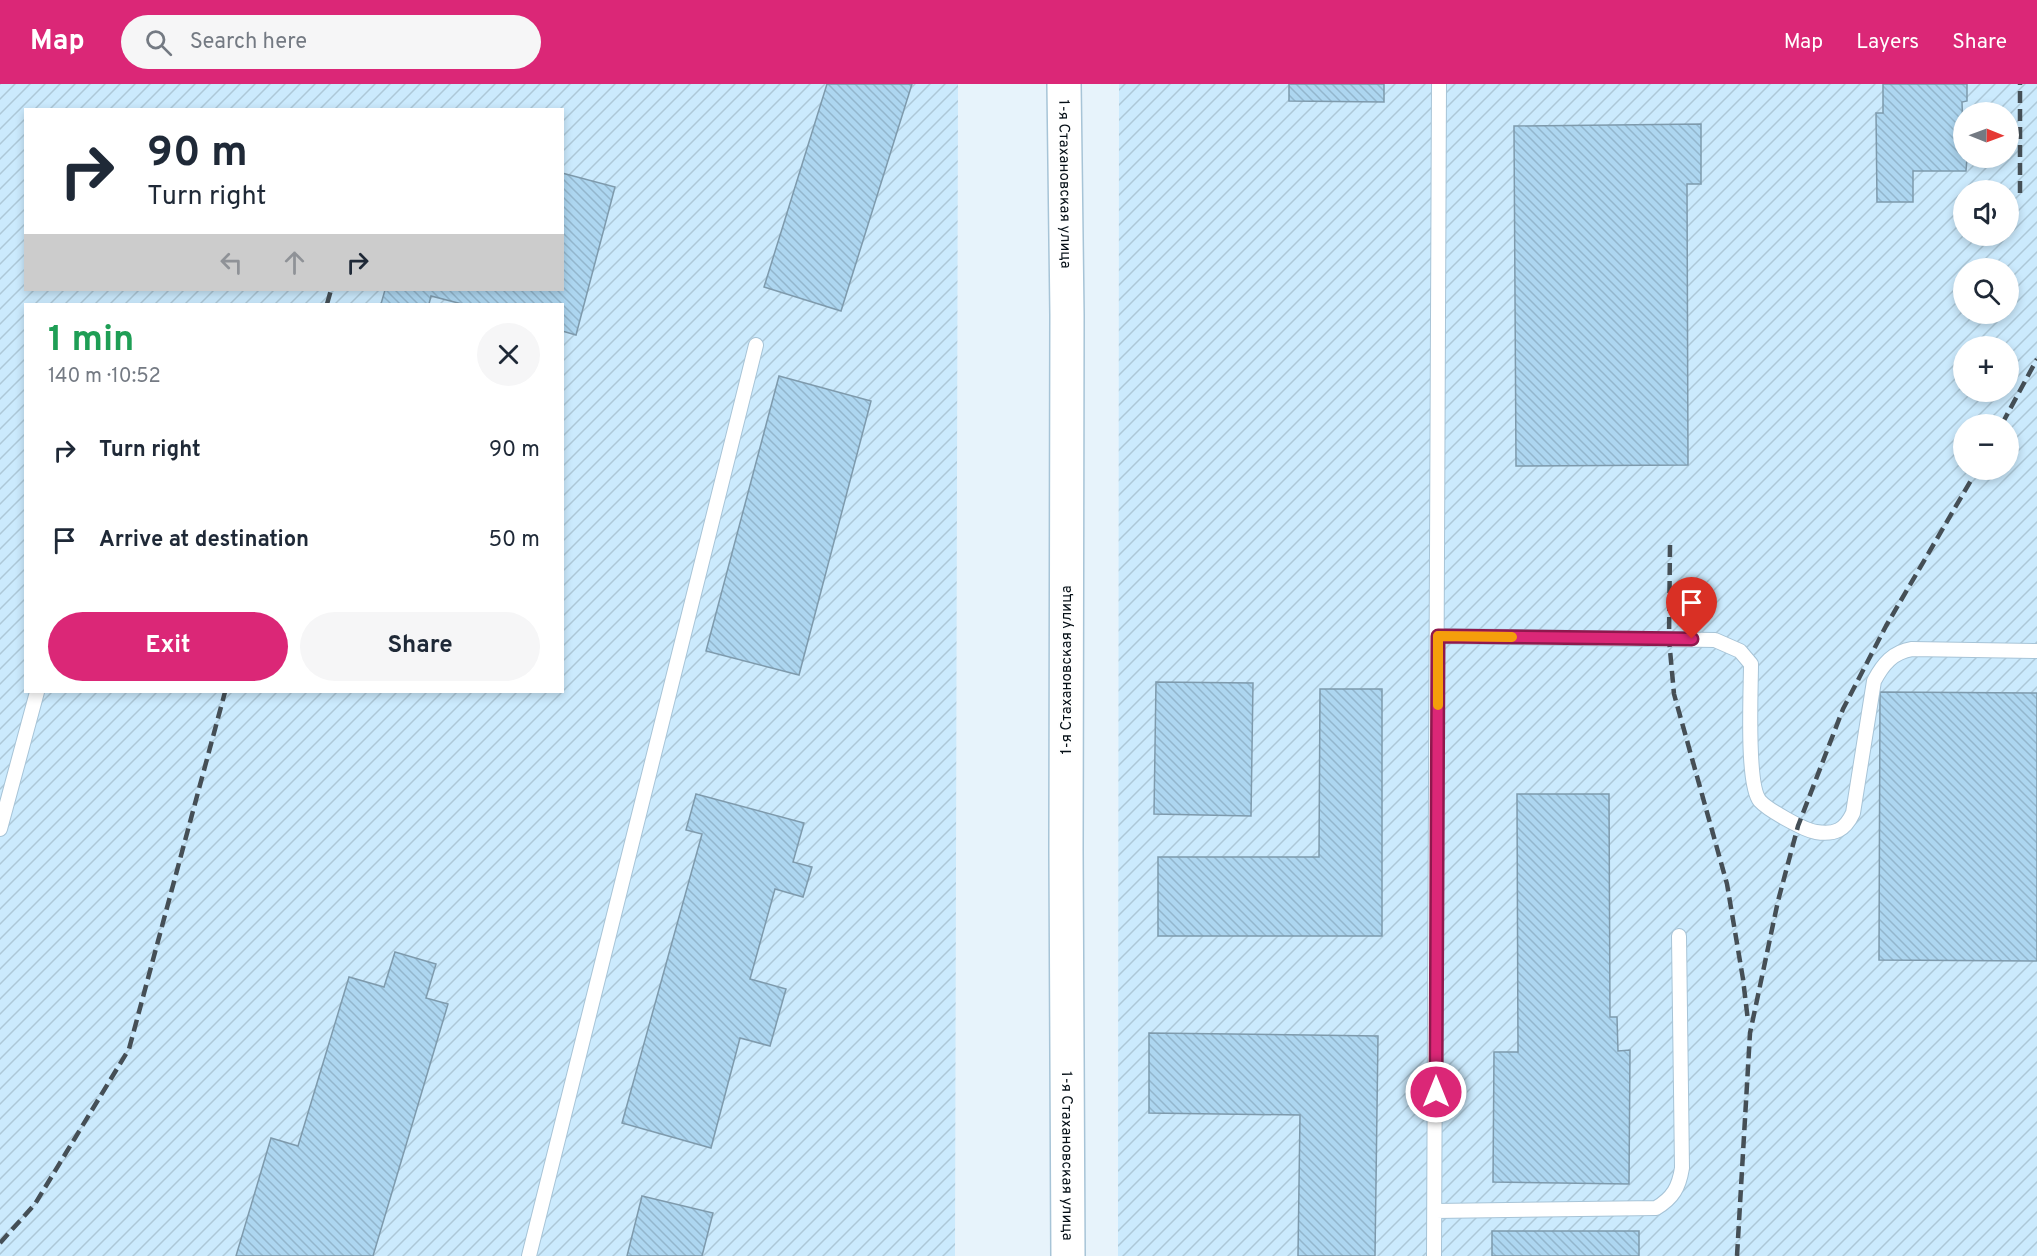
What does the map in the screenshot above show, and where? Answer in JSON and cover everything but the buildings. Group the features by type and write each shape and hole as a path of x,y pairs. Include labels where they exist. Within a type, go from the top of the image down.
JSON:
{"main road":[{"name":"1-я Стахановская улица","path":"1064,84 1067,315 1068,1256"}],"lane":[{"path":"1434,1256 1439,84"},
{"path":"529,1256 756,345"},
{"path":"1438,636 1715,639 1740,651 1751,664 1752,778 1759,801 1798,826 1816,832 1837,832 1847,825 1853,813 1874,681 1890,658 1900,651 1912,649 2037,651"},
{"path":"0,830 37,693"},
{"path":"1435,1211 1656,1208 1672,1195 1679,1184 1682,1168 1679,936"}],"shaded area":[{"path":"0,84 958,84 955,1256 0,1256"},
{"path":"1119,84 2037,84 2037,1256 1118,1256"}],"railway":[{"path":"2020,84 2020,193"},
{"path":"327,303 331,291"},
{"path":"2007,414 2037,359"},
{"path":"1737,1256 1750,1033 1778,901 1798,826 1843,709 1886,626 1971,480"},
{"path":"1670,545 1669,639 1674,694 1727,884 1748,1021"},
{"path":"0,1243 35,1204 129,1049 225,693"}],"slow traffic":[{"path":"1438,705 1438,636 1512,637"}],"route":[{"path":"1436,1092 1438,636 1692,639"}]}
